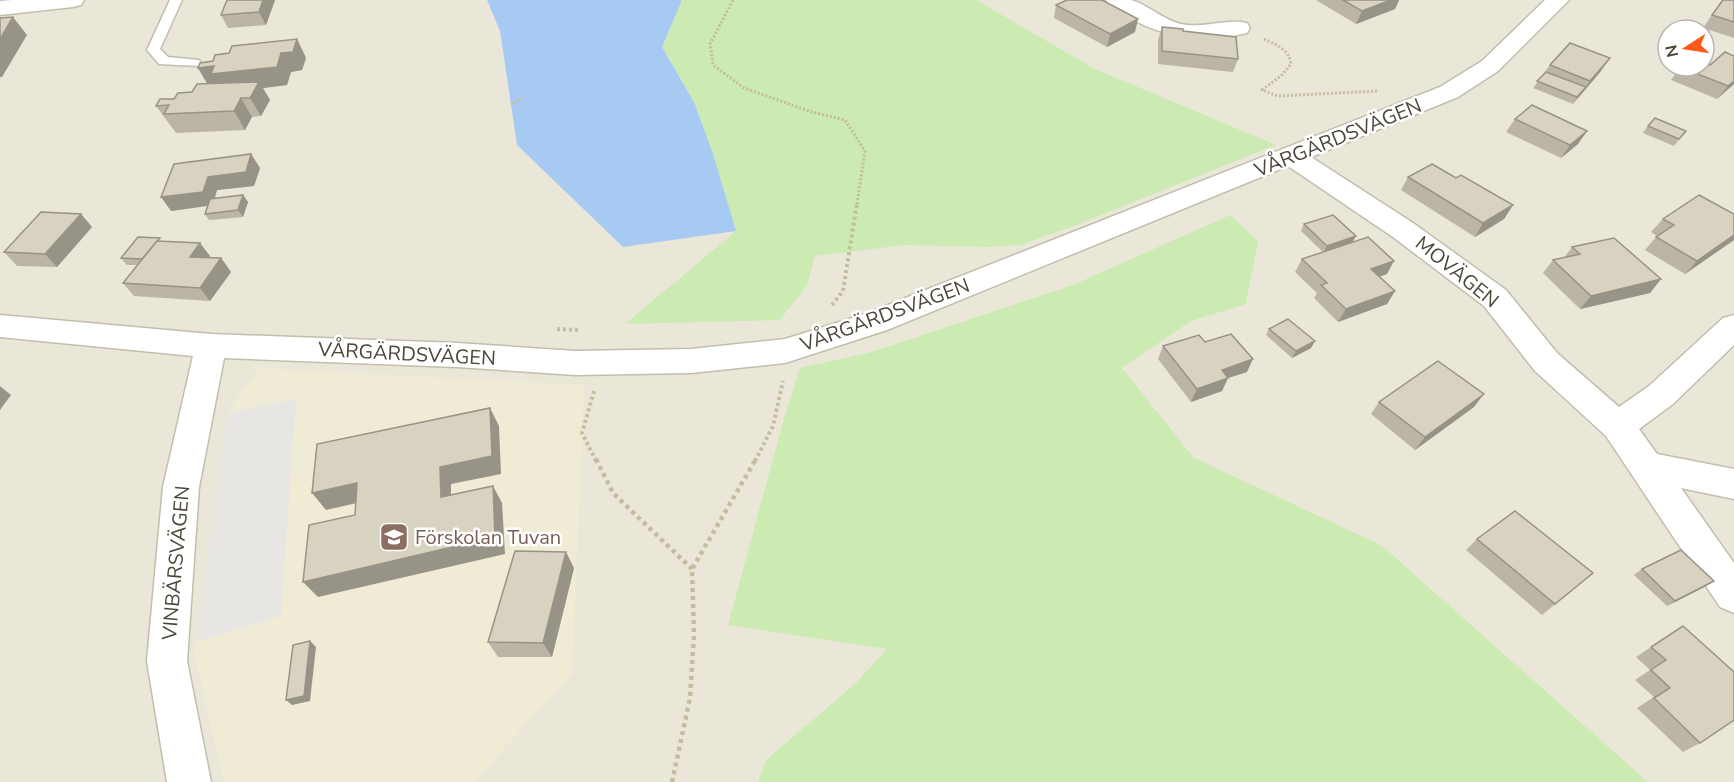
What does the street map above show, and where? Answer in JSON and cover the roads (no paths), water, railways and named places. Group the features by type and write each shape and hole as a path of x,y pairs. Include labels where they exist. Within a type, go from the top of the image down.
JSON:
{"street":[{"path":"0,8 73,0"},
{"path":"1117,0 1142,15 1177,29 1191,32 1239,28"},
{"name":"VÅRGÄRDSVÄGEN","path":"0,326 212,345 457,355 575,363 691,361 785,351 820,342 876,322 1292,157 1449,92 1490,66 1558,0"},
{"name":"MOVÄGEN","path":"1292,157 1403,230 1495,298 1546,362 1618,426 1734,595"},
{"path":"1618,426 1661,395 1734,326"},
{"name":"VINBÄRSVÄGEN","path":"189,782 167,661 181,486 212,345"},
{"path":"1647,467 1734,483"}],"lane":[{"path":"176,0 153,50 164,61 194,63"}],"water":[{"path":"487,0 682,0 662,47 694,102 713,154 736,231 623,247 517,145 500,31"}],"place":[{"name":"Förskolan Tuvan","path":"394,537"}]}
